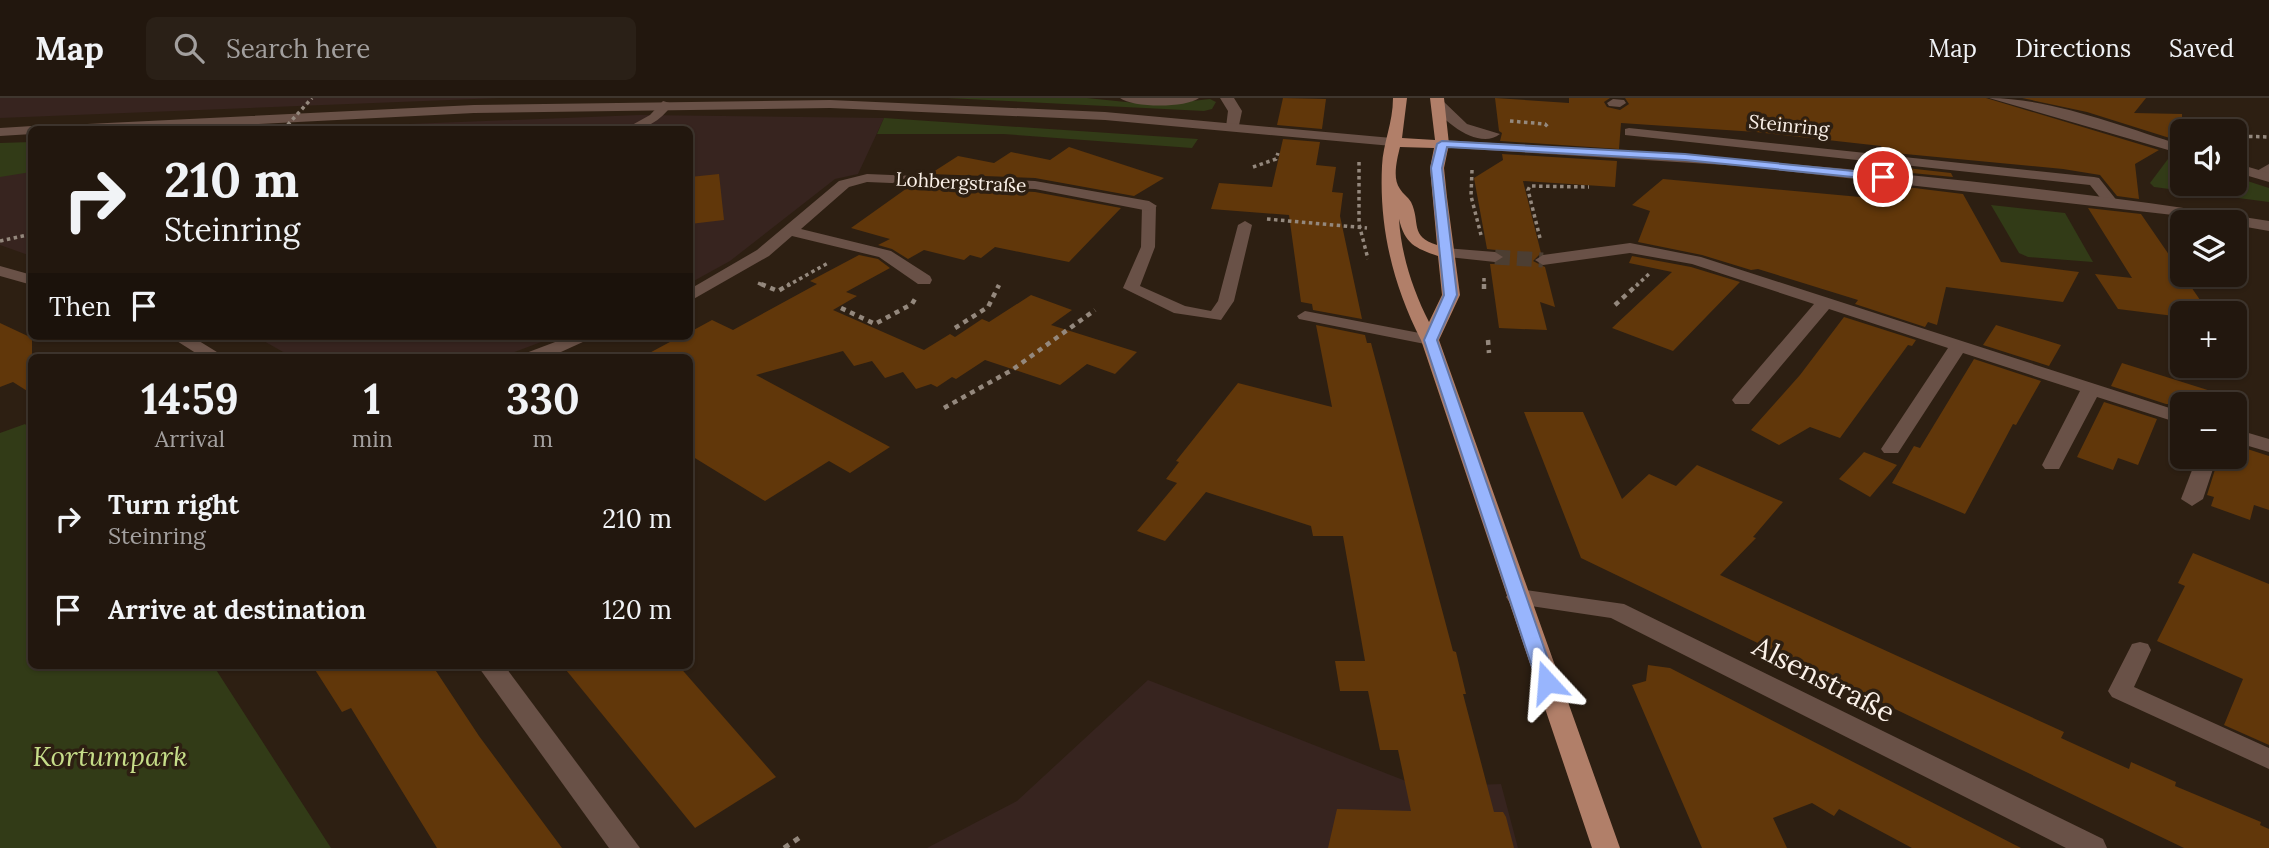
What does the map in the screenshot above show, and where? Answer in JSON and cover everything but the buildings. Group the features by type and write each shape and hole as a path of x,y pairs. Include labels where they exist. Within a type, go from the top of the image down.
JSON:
{"main road":[{"path":"1400,98 1400,115 1392,142 1392,230 1410,302 1430,340 1606,848"},
{"path":"1430,340 1451,295 1437,168 1442,144 1438,101"},
{"path":"1392,142 1442,144"},
{"path":"1390,188 1403,202 1411,235 1418,244 1445,253"}],"street":[{"path":"1127,98 1165,102 1192,98"},
{"path":"1227,98 1236,111 1233,127"},
{"path":"1996,98 2104,125 2170,146"},
{"path":"125,126 381,113 832,101 1105,116 1392,142"},
{"name":"Steinring","path":"1438,101 1456,125 1472,132 1634,145 1685,157"},
{"path":"0,132 28,130"},
{"name":"Steinring","path":"1442,144 1685,157 2174,210"},
{"path":"2247,170 2266,174"},
{"name":"Lohbergstraße","path":"693,294 731,273 790,232 844,184 867,178 1035,185 1149,205"},
{"name":"Steinring","path":"2247,217 2269,217"},
{"name":"Steinring","path":"2247,221 2269,226"},
{"path":"790,232 885,254 924,279"},
{"path":"1544,259 1613,249 1671,254 2170,414"},
{"path":"1445,253 1495,257"},
{"path":"0,271 28,279"},
{"path":"1742,400 1825,303"},
{"path":"185,340 211,354"},
{"path":"541,354 577,340"},
{"path":"1891,449 1958,346"},
{"path":"2052,465 2091,389"},
{"path":"2247,439 2269,446"},
{"path":"2192,499 2203,469"},
{"name":"Alsenstraße","path":"1518,597 1616,610 2093,848"},
{"path":"494,669 626,848"}],"lane":[{"path":"637,126 654,118 667,104"},
{"name":"Steinring","path":"1629,132 2094,181 2110,202"},
{"path":"1149,205 1148,247 1131,288 1180,310 1214,317 1226,301 1250,221"},
{"path":"1305,316 1430,340"},
{"path":"2140,650 2120,691 2269,759"}],"path":[{"path":"286,126 312,98"},
{"path":"1508,121 1558,127"},
{"path":"2247,136 2269,137"},
{"path":"1253,167 1276,159 1278,150"},
{"path":"1359,162 1359,227 1361,245 1368,259"},
{"path":"1544,259 1528,188 1540,184 1589,187"},
{"path":"1250,221 1392,230"},
{"path":"0,241 28,235"},
{"path":"731,273 778,291 856,247"},
{"path":"1615,305 1671,254"},
{"path":"841,308 874,324 912,304 924,279"},
{"path":"955,328 988,307 999,285"},
{"path":"944,408 1012,370 1095,310"},
{"path":"1488,340 1489,353"},
{"path":"784,848 799,838"}],"shaded area":[{"path":"0,98 500,98 0,118"},
{"path":"640,115 884,118 858,174 835,179 730,261 693,281 693,126 360,126"},
{"path":"28,166 28,255 0,245 0,170"},
{"path":"262,340 546,340 509,354 287,354"},
{"path":"1148,680 1421,787 1501,784 1518,848 927,848 1017,801"}],"green space":[{"path":"947,98 1087,98 1155,105 1210,99 1216,102 1212,109 1204,111"},
{"path":"884,118 1198,139 1192,148 1003,134 877,134"},
{"path":"28,142 28,172 0,177 0,143"},
{"path":"2170,156 2170,189 2154,187 2150,183"},
{"path":"2247,181 2269,188 2269,202 2223,196 2247,196"},
{"path":"1991,205 2065,213 2093,262 2028,257 2019,253"},
{"name":"Kortumpark","path":"25,424 28,427 28,669 216,669 331,848 0,848 0,433"}],"tunnel":[{"path":"1495,257 1543,260"}],"route":[{"path":"1547,682 1430,340 1451,295 1437,168 1442,144 1685,157 1883,177"}]}
